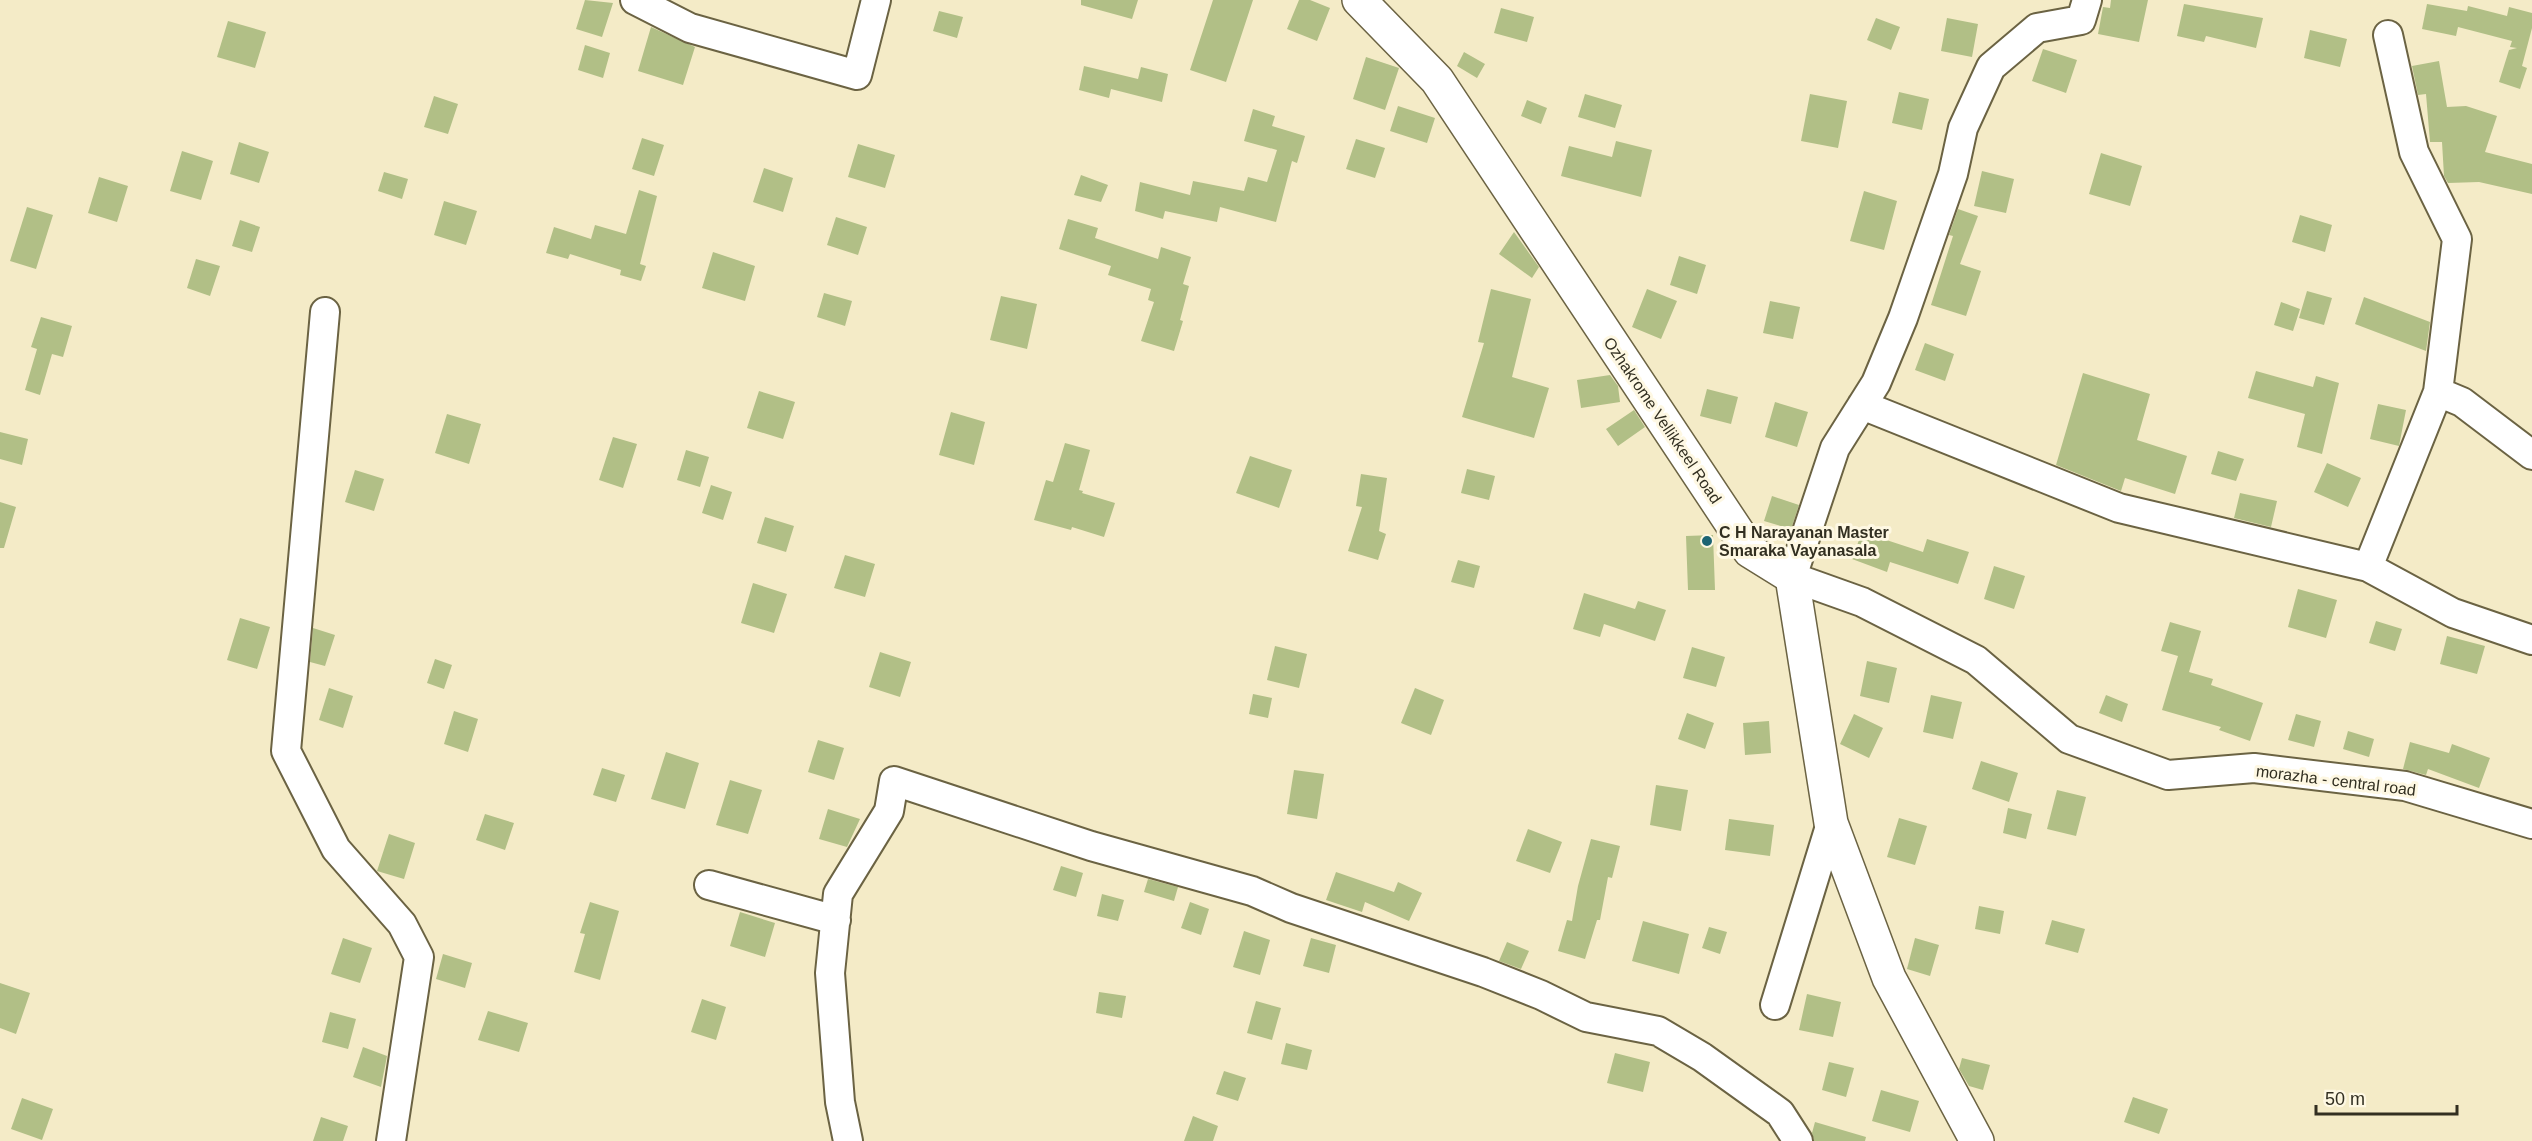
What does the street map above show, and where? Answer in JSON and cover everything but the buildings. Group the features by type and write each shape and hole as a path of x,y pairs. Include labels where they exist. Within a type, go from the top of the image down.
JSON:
{"main road":[{"name":"Ozhakrome Vellikkeel Road","path":"1359,0 1437,80 1750,551 1792,577"},
{"path":"1792,577 1830,823 1889,978 1977,1141"}],"street":[{"path":"635,0 690,28 857,75 876,0"},
{"path":"1792,577 1835,448 1876,383 1903,318 1953,174 1963,128 1991,67 2037,28 2081,20 2086,0"},
{"path":"2368,567 2438,392 2457,239 2414,152 2388,35"},
{"path":"326,312 286,751 336,849 402,924 419,957 391,1141"},
{"path":"2438,392 2462,402 2532,455"},
{"path":"1862,405 2119,508 2368,567 2453,613 2532,640"},
{"name":"morazha - central road","path":"1792,577 1862,603 1976,660 2069,739 2168,775 2254,768 2405,786 2532,824"},
{"path":"848,1141 840,1102 830,973 838,894 889,811 894,780 1091,846 1252,891 1291,908 1483,972 1541,995 1586,1017 1658,1031 1702,1057 1780,1113 1798,1141"},
{"path":"1775,1005 1830,823"},
{"path":"709,885 836,920"}],"place":[{"name":"C H Narayanan Master Smaraka Vayanasala","path":"1707,541"}]}
